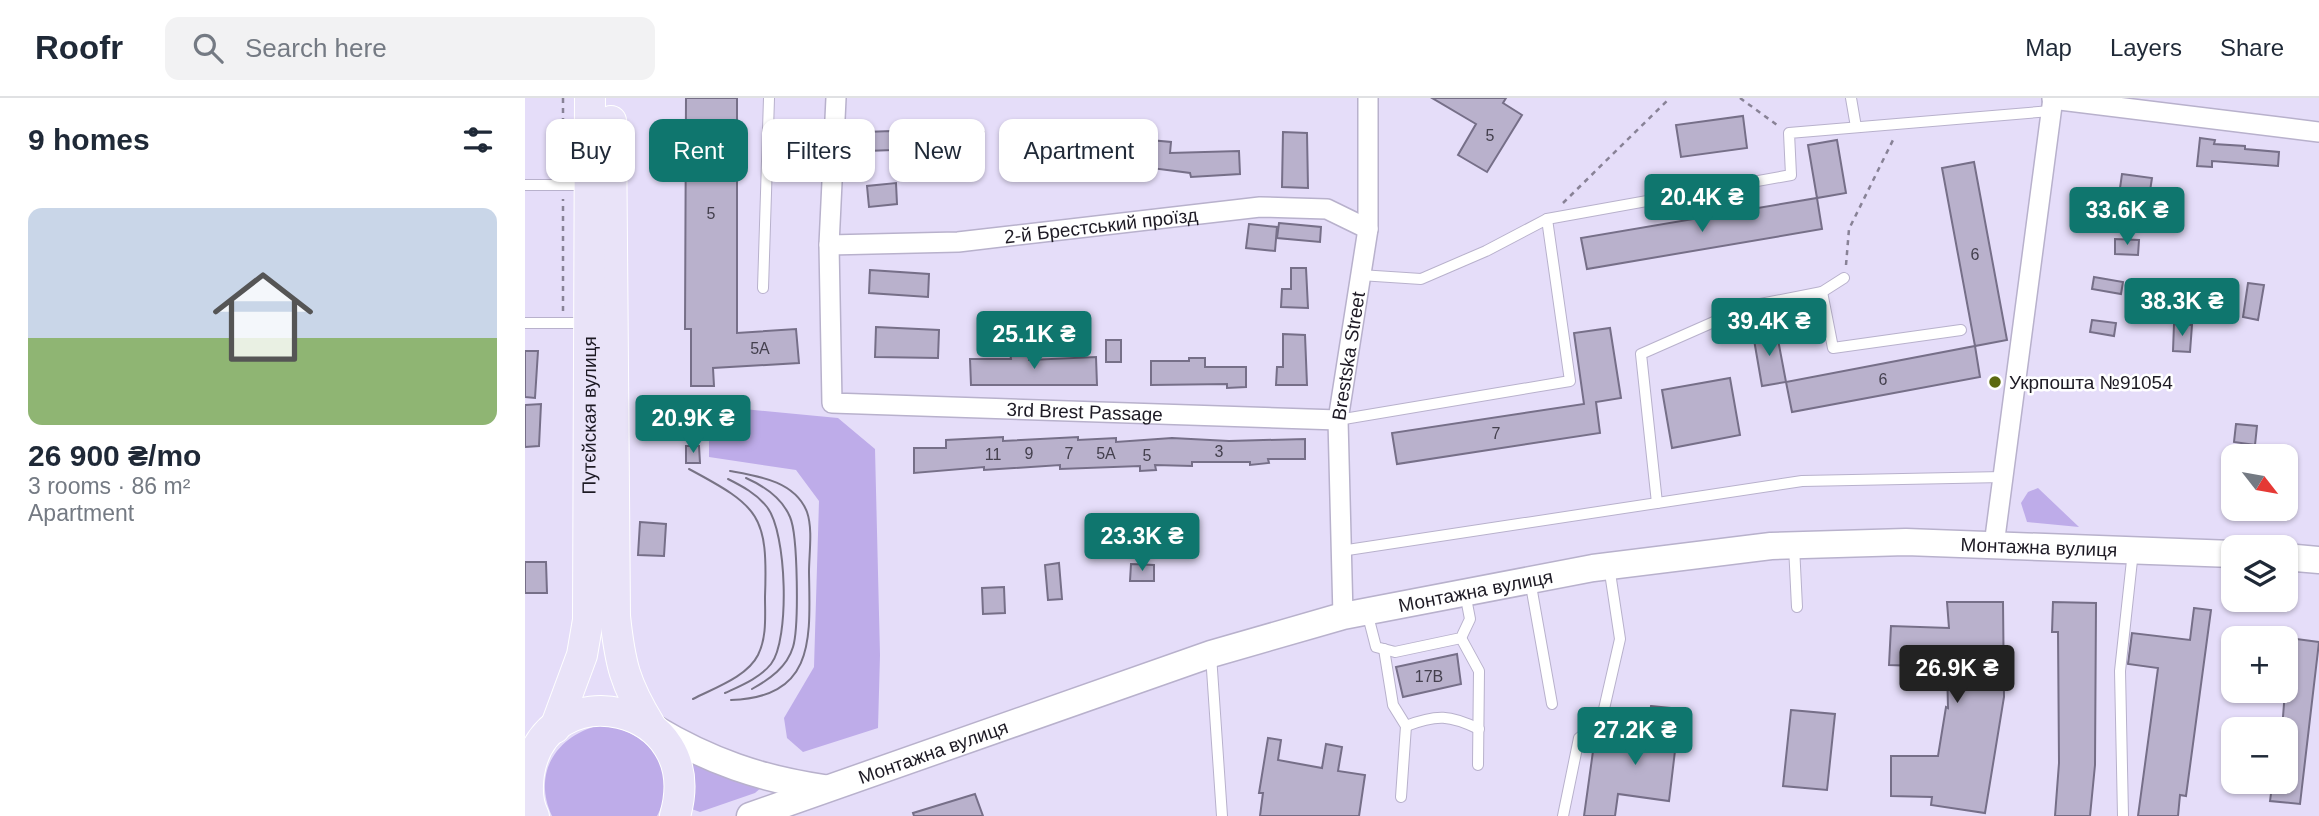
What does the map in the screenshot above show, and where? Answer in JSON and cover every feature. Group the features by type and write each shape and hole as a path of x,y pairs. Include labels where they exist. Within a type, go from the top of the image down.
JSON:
{"main road":[{"name":"Путєйская вулиця","path":"590,98 577,184 620,662 628,689 675,758 680,777 680,798 675,816"},
{"name":"Путєйская вулиця","path":"555,728 582,655 588,620 589,323 611,98"},
{"path":"534,816 526,788 531,764 541,743 555,728 572,717 592,711 612,710 632,715 650,725"}],"street":[{"path":"829,245 836,98"},
{"name":"Brestska Street","path":"1355,614 1341,551 1338,420 1368,229 1367,98"},
{"path":"1994,545 2052,103 2319,132"},
{"name":"2-й Брестський проїзд","path":"829,245 958,242 1260,207 1328,209 1368,229"},
{"name":"3rd Brest Passage","path":"829,245 832,403 1338,420"},
{"name":"Монтажна вулиця","path":"750,816 1211,654 1355,614 1530,580 1609,566 1794,546 1906,542 2221,554"},
{"path":"2298,558 2319,560"},
{"path":"650,725 719,763 755,775 829,789"}],"lane":[{"path":"763,288 769,98"},
{"path":"1851,98 1856,127"},
{"path":"1360,275 1421,279 1486,251 1546,219 1791,175 1789,133 1902,123 2052,103"},
{"path":"525,185 577,184"},
{"path":"1338,420 1570,381 1546,219"},
{"path":"1657,503 1641,354 1750,306 1822,292 1844,278"},
{"path":"1822,292 1833,348 1961,330"},
{"path":"525,323 589,323"},
{"path":"1341,551 1802,481 2003,477"},
{"path":"1794,546 1797,607"},
{"path":"2123,816 2120,670 2133,550"},
{"path":"1563,816 1579,738 1601,722 1620,639 1609,566"},
{"path":"1530,580 1552,704"},
{"path":"1461,638 1470,619 1465,592"},
{"path":"1355,614 1375,646 1395,652 1461,638"},
{"path":"1461,638 1479,671 1478,765"},
{"path":"1384,649 1393,705 1406,726 1401,797"},
{"path":"1211,654 1222,816"},
{"path":"1406,726 1425,718 1453,717 1479,729"}],"path":[{"path":"563,98 577,184 589,323"},
{"path":"1546,219 1670,98"},
{"path":"1740,98 1789,133"},
{"path":"1844,278 1849,229 1902,123"}],"shaded area":[{"path":"733,408 838,418 875,449 880,655 878,728 803,752 787,738 784,718 814,667 819,501 796,470 709,457 709,433"},
{"path":"2038,488 2079,527 2027,522 2021,503 2028,492"},
{"path":"600,725 632,734 645,743 655,755 662,768 665,783 664,799 657,816 552,816 545,785 552,758 571,738"},
{"path":"690,762 763,786 755,793 700,812 689,808"}],"building":[{"path":"686,98 737,98 737,119 686,119"},
{"path":"1432,98 1506,98 1503,103 1522,115 1487,172 1458,155 1476,124"},
{"path":"1743,116 1747,148 1681,157 1676,125"},
{"path":"889,131 889,150 875,151 875,132"},
{"path":"1283,132 1307,133 1308,188 1282,187"},
{"path":"2200,138 2215,140 2214,144 2279,152 2278,166 2212,161 2212,167 2197,166"},
{"path":"1837,140 1846,193 1817,198 1808,145"},
{"path":"1158,141 1171,142 1170,153 1239,151 1240,174 1191,177 1190,173 1158,169"},
{"path":"1974,162 2007,340 1975,346 1942,168"},
{"path":"2122,174 2152,178 2150,191 2120,188"},
{"path":"686,182 737,182 737,333 796,329 799,363 713,368 714,386 691,386 691,329 685,329"},
{"path":"896,183 897,204 869,207 867,186"},
{"path":"1817,198 1822,229 1587,269 1581,238"},
{"path":"2105,211 2122,213 2120,232 2102,230"},
{"path":"1279,223 1321,227 1320,242 1277,238"},
{"path":"1249,224 1277,227 1275,251 1246,248"},
{"path":"2115,239 2139,240 2138,255 2115,254"},
{"path":"1291,268 1306,268 1308,308 1281,307 1282,289 1291,289"},
{"path":"870,270 929,274 928,297 869,293"},
{"path":"2094,277 2123,282 2121,294 2092,289"},
{"path":"2248,283 2264,285 2258,320 2243,317"},
{"path":"2092,320 2116,323 2114,336 2090,332"},
{"path":"2174,324 2192,325 2190,352 2173,351"},
{"path":"876,327 939,330 938,358 875,357"},
{"path":"1610,328 1621,398 1596,402 1600,433 1397,464 1392,433 1584,404 1574,333"},
{"path":"1776,329 1786,382 1762,386 1753,334"},
{"path":"1283,334 1305,335 1307,385 1276,385 1277,367 1283,367"},
{"path":"1106,340 1121,340 1121,362 1106,362"},
{"path":"1975,346 1980,377 1792,412 1786,382"},
{"path":"525,351 538,351 535,398 525,397"},
{"path":"1029,352 1029,360 1096,357 1097,385 971,385 970,359 1011,359 1010,353"},
{"path":"1189,358 1205,358 1205,367 1246,367 1246,387 1227,388 1227,384 1151,385 1151,361 1189,361"},
{"path":"1730,378 1740,435 1672,448 1662,390"},
{"path":"541,404 539,446 525,447 525,405"},
{"path":"2236,424 2257,426 2255,444 2234,442"},
{"path":"1003,437 1003,441 1116,438 1116,442 1172,438 1229,441 1305,439 1305,459 1268,459 1269,463 1250,465 1250,462 1192,462 1192,466 1155,465 1156,470 1140,471 1140,466 1060,469 1060,465 984,470 984,467 914,473 914,448 946,448 946,440"},
{"path":"686,446 699,446 700,463 686,463"},
{"path":"640,522 666,524 664,556 638,555"},
{"path":"525,562 546,562 547,593 525,593"},
{"path":"1059,563 1062,599 1048,600 1045,565"},
{"path":"1131,564 1154,565 1154,581 1130,581"},
{"path":"1004,587 1005,613 983,614 982,588"},
{"path":"1947,602 2003,602 2004,697 1985,813 1931,805 1932,797 1891,796 1891,756 1938,756 1946,707 1948,708 1947,667 1889,665 1891,626 1949,628"},
{"path":"2053,602 2096,603 2095,765 2090,816 2055,816 2059,763 2058,632 2052,632"},
{"path":"2194,608 2211,610 2186,796 2180,795 2178,816 2138,816 2158,668 2128,664 2132,633 2190,640"},
{"path":"2298,639 2319,642 2300,804 2270,801 2271,794 2298,794 2298,717 2283,717 2284,703 2298,703"},
{"path":"1457,654 1461,684 1403,697 1396,667"},
{"path":"1651,706 1680,709 1669,801 1618,794 1615,816 1584,816 1594,744 1645,751"},
{"path":"1791,710 1835,714 1827,790 1783,786"},
{"path":"1268,738 1281,740 1278,760 1322,768 1326,744 1342,747 1338,771 1365,775 1359,816 1260,816 1263,793 1259,793"},
{"path":"975,794 983,816 914,816 913,813"}],"tram line":[{"path":"689,469 731,493 755,516 761,530 766,570 765,626 758,655 738,676 693,699"},
{"path":"730,471 774,482 794,493 807,512 810,534 809,619 802,660 793,676 779,688 759,696 731,700"},
{"path":"746,478 772,493 790,517 795,542 797,581 793,647 787,661 777,672 752,689"},
{"path":"725,693 756,677 771,664 781,633 784,586 774,520 759,498 728,479"}],"place":[{"name":"Укрпошта №91054","path":"1995,382"}]}
